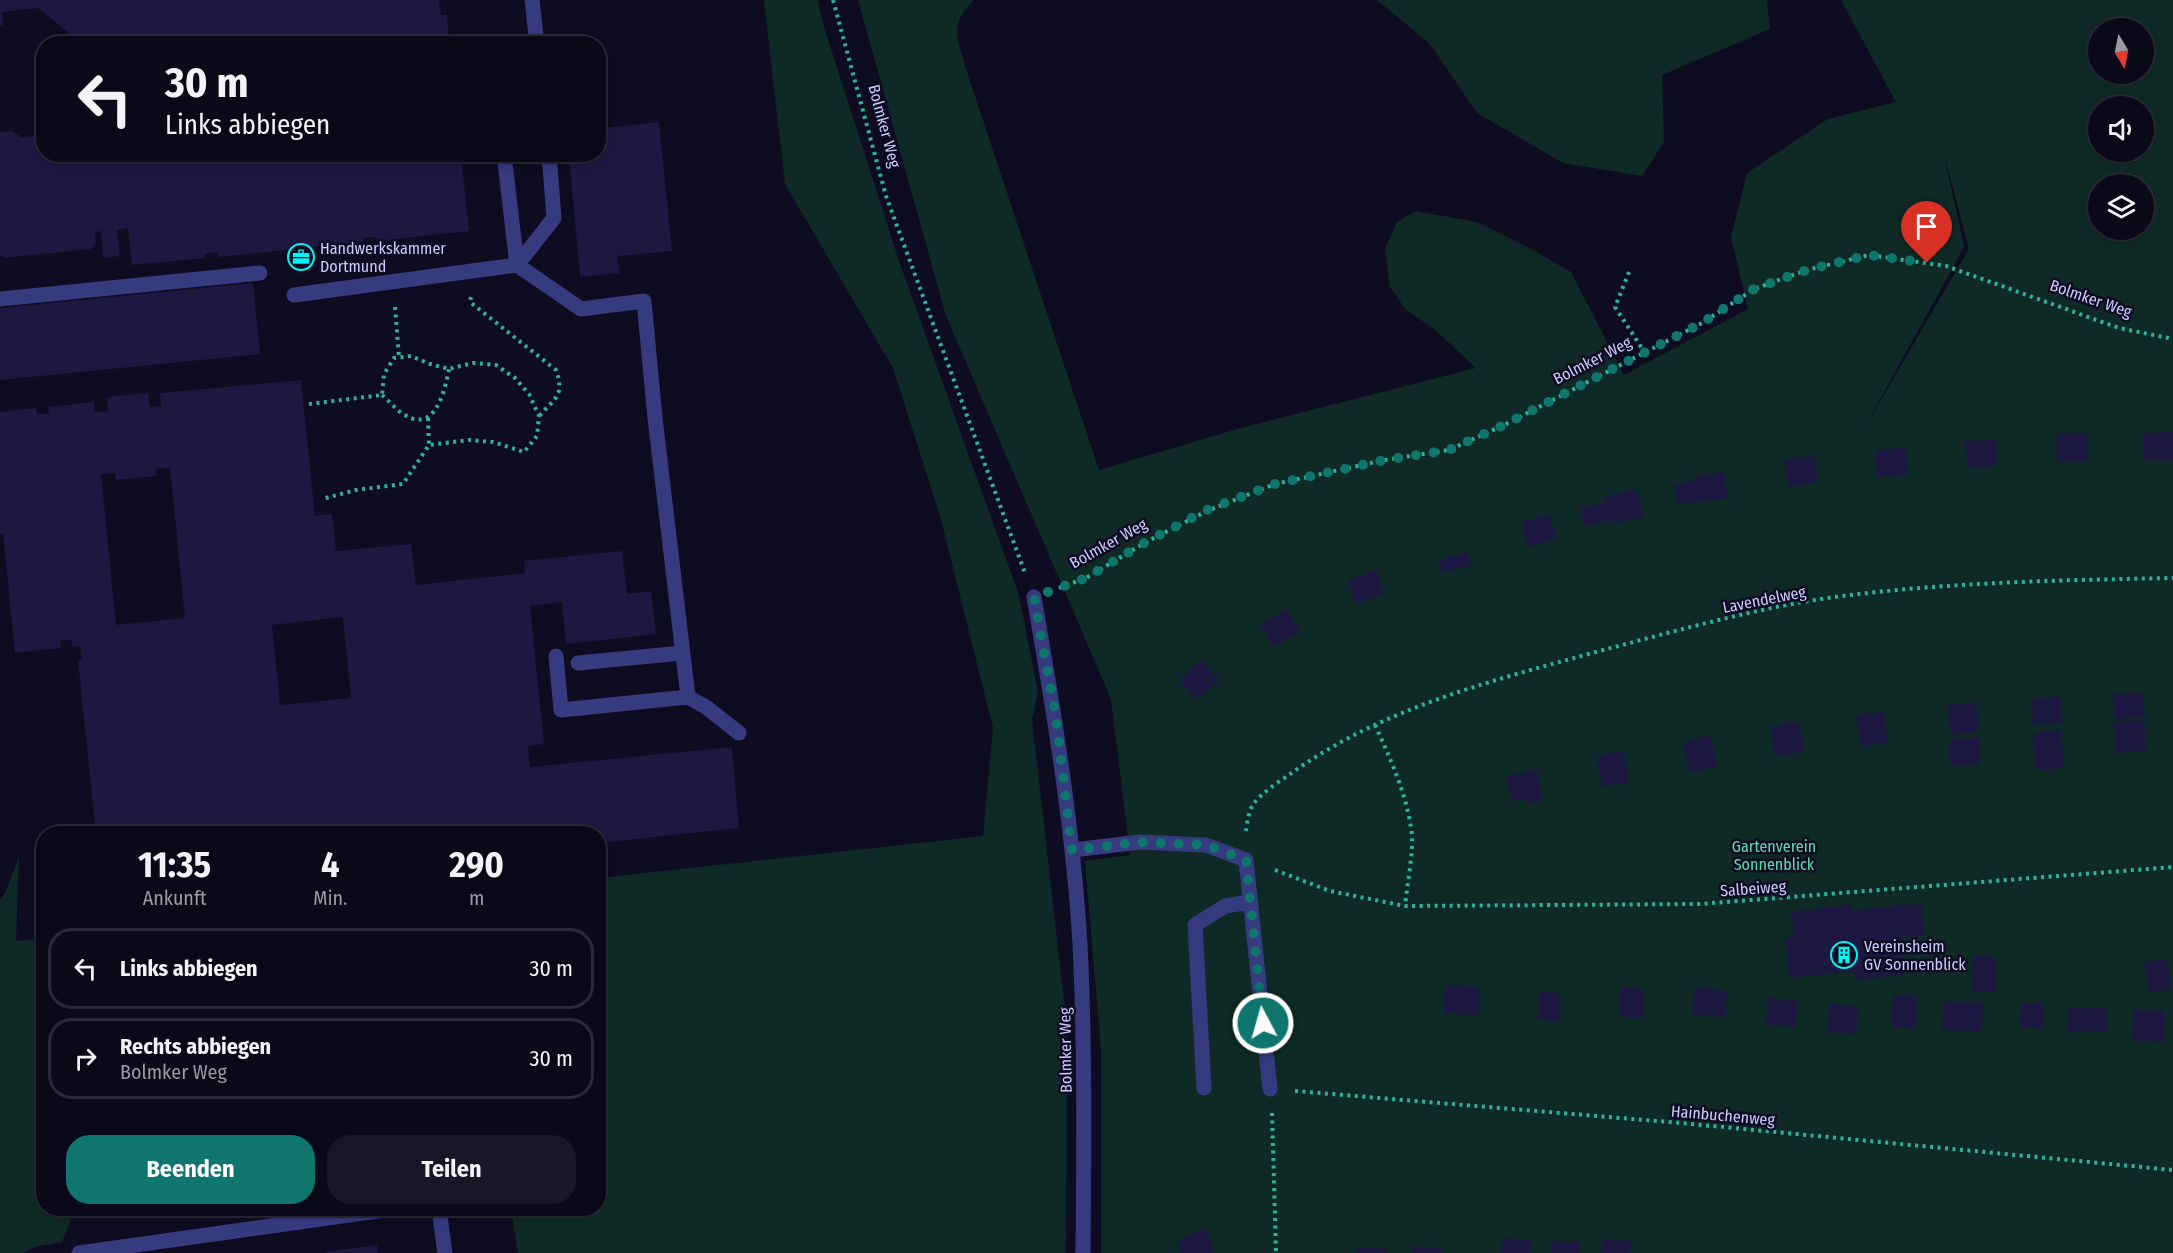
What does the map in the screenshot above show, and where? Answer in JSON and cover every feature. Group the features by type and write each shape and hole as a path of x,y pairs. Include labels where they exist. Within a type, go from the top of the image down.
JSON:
{"street":[{"path":"532,0 536,36"},
{"path":"505,162 517,265"},
{"path":"517,265 554,218 550,162"},
{"path":"294,295 517,265 581,309 644,301 655,418 688,697"},
{"path":"0,299 260,273"},
{"name":"Bolmker Weg","path":"1034,597 1056,718 1072,850 1084,1038 1083,1253"},
{"path":"578,663 682,653"},
{"path":"556,656 561,710 688,697 739,733"},
{"path":"1072,850 1140,842 1206,845 1246,860 1270,1089"},
{"path":"1204,1088 1195,925 1225,906 1250,902"},
{"path":"79,1253 342,1216"},
{"path":"440,1216 445,1253"}],"path":[{"name":"Bolmker Weg","path":"833,0 886,196 1034,597 1086,578 1146,542 1207,510 1275,484 1385,460 1449,450 1506,424 1702,323 1754,289 1807,270 1869,255 1946,266 2120,328 2173,339"},
{"path":"478,270 470,302 556,370 561,384 559,395 539,416"},
{"path":"1629,272 1615,307 1645,353"},
{"path":"394,298 399,357"},
{"path":"382,395 384,374 394,358 411,356 449,369 472,363 495,365 515,378 529,394 539,416 537,436 524,452 493,442 470,440 429,445"},
{"path":"382,395 399,411 414,419 428,418 438,409 449,369"},
{"path":"309,404 382,395"},
{"path":"322,500 356,490 403,484 429,445 428,418"},
{"name":"Lavendelweg","path":"1246,860 1245,829 1253,804 1312,758 1375,725 1453,693 1691,626 1772,608 1850,595 2007,582 2173,578"},
{"path":"1375,725 1393,763 1404,796 1412,837 1405,906"},
{"name":"Salbeiweg","path":"1246,860 1330,891 1405,906 1700,904 2173,867"},
{"name":"Hainbuchenweg","path":"1270,1089 1681,1123 2173,1170"},
{"path":"1273,1118 1276,1253"}],"green space":[{"path":"764,0 818,0 822,21 900,264 1019,595 1038,692 1032,720 1067,1026 1066,1253 518,1253 512,1216 606,1216 606,877 983,836 993,728 941,519 893,368 785,184"},
{"name":"Gartenverein Sonnenblick","path":"858,0 974,0 958,24 960,49 1099,470 1237,429 1476,368 1433,328 1406,310 1390,287 1385,248 1397,222 1415,211 1477,222 1571,272 1624,375 1748,309 1731,237 1747,173 1828,119 1896,102 1841,0 2173,0 2173,1253 1101,1253 1101,1049 1085,861 1130,855 1111,699 946,316","holes":["1944,154 1969,249 1861,434 1964,247"]},
{"path":"1377,0 1767,0 1770,29 1662,75 1664,142 1642,176 1563,163 1477,113 1430,44"},
{"path":"19,857 16,941 36,940 36,1216 70,1216 71,1219 62,1242 34,1247 24,1253 0,1253 0,900"}],"building":[{"path":"0,0 439,0 441,15 447,15 449,36 73,36 38,8 2,12 3,25 0,25"},
{"path":"659,122 672,251 617,256 620,273 580,277 570,162 606,162 606,128"},
{"path":"13,131 20,137 36,136 36,162 462,162 469,231 376,241 376,237 363,238 363,242 218,257 217,252 205,254 205,258 132,265 128,228 117,230 120,256 103,258 101,231 95,232 96,243 91,249 4,258 0,254 0,132"},
{"path":"253,283 260,354 0,380 0,308"},
{"path":"301,380 315,516 332,514 336,551 411,544 416,585 525,573 524,561 622,551 627,594 651,591 656,634 566,644 562,602 530,606 544,744 528,746 530,767 732,747 739,828 606,842 606,826 95,826 78,660 82,660 80,646 72,647 72,640 60,641 61,648 15,653 3,533 0,534 0,412 36,408 37,414 49,414 48,407 94,402 95,412 108,411 107,397 148,393 150,407 161,406 160,393","holes":["170,467 185,618 116,625 101,474 115,473 116,480 157,476 156,469","343,617 351,698 280,705 272,625"]},
{"path":"2173,432 2173,459 2144,459 2144,433"},
{"path":"2087,433 2087,461 2057,462 2057,434"},
{"path":"1996,440 1997,466 1967,467 1966,441"},
{"path":"1905,447 1908,474 1878,477 1875,451"},
{"path":"1814,455 1818,482 1788,487 1784,460"},
{"path":"1724,472 1729,498 1677,504 1674,484 1695,481 1694,477"},
{"path":"1637,489 1643,517 1612,524 1611,520 1585,526 1581,508 1607,502 1606,496"},
{"path":"1549,514 1556,539 1528,547 1522,522"},
{"path":"1468,552 1471,565 1443,573 1439,560"},
{"path":"1376,570 1384,593 1356,604 1348,580"},
{"path":"1287,609 1300,632 1273,647 1261,624"},
{"path":"1201,660 1219,680 1197,700 1179,680"},
{"path":"2142,692 2145,717 2115,719 2113,694"},
{"path":"2061,697 2062,723 2033,725 2032,699"},
{"path":"1976,702 1979,732 1951,735 1948,705"},
{"path":"1884,712 1888,743 1860,746 1856,715"},
{"path":"2144,720 2146,751 2116,753 2114,723"},
{"path":"1799,722 1804,751 1775,756 1770,727"},
{"path":"2061,730 2064,768 2036,770 2033,733"},
{"path":"1711,736 1717,767 1689,772 1683,741"},
{"path":"1979,738 1980,764 1951,766 1949,740"},
{"path":"1624,751 1629,782 1602,787 1597,756"},
{"path":"1537,770 1543,800 1526,803 1525,799 1512,801 1506,776"},
{"name":"Vereinsheim GV Sonnenblick","path":"1921,904 1924,936 1901,938 1904,975 1856,980 1855,971 1789,978 1785,938 1794,937 1791,911 1852,905 1852,910"},
{"path":"1973,956 1996,957 1995,992 1972,991"},
{"path":"2167,959 2171,989 2149,992 2145,962"},
{"path":"1445,985 1480,987 1478,1015 1443,1013"},
{"path":"1695,987 1728,991 1725,1017 1693,1014"},
{"path":"1620,988 1644,989 1643,1018 1619,1016"},
{"path":"1539,992 1560,993 1559,1021 1538,1020"},
{"path":"1893,995 1917,996 1916,1028 1891,1027"},
{"path":"1768,998 1798,1000 1795,1027 1766,1025"},
{"path":"1943,1002 1983,1003 1982,1031 1942,1030"},
{"path":"2022,1003 2044,1004 2043,1028 2020,1027"},
{"path":"1830,1004 1858,1006 1856,1034 1828,1032"},
{"path":"2069,1007 2106,1008 2106,1032 2068,1031"},
{"path":"2134,1010 2165,1011 2164,1042 2133,1041"},
{"path":"1205,1228 1215,1253 1181,1253 1176,1242"},
{"path":"1503,1237 1530,1240 1529,1253 1502,1253"},
{"path":"1603,1238 1632,1242 1630,1253 1601,1253"},
{"path":"1553,1240 1580,1243 1579,1253 1551,1253"},
{"path":"377,1245 378,1253 326,1253 326,1252"},
{"path":"1413,1246 1442,1248 1441,1253 1413,1253"},
{"path":"1357,1247 1388,1249 1388,1253 1357,1253"}],"place":[{"name":"Handwerkskammer Dortmund","path":"301,257"},
{"name":"Vereinsheim GV Sonnenblick","path":"1844,955"}],"route":[{"path":"1263,1023 1246,860 1206,845 1140,842 1072,850 1056,718 1034,597 1086,578 1146,542 1207,510 1275,484 1385,460 1449,450 1506,424 1702,323 1754,289 1807,270 1869,255 1927,263"}]}
